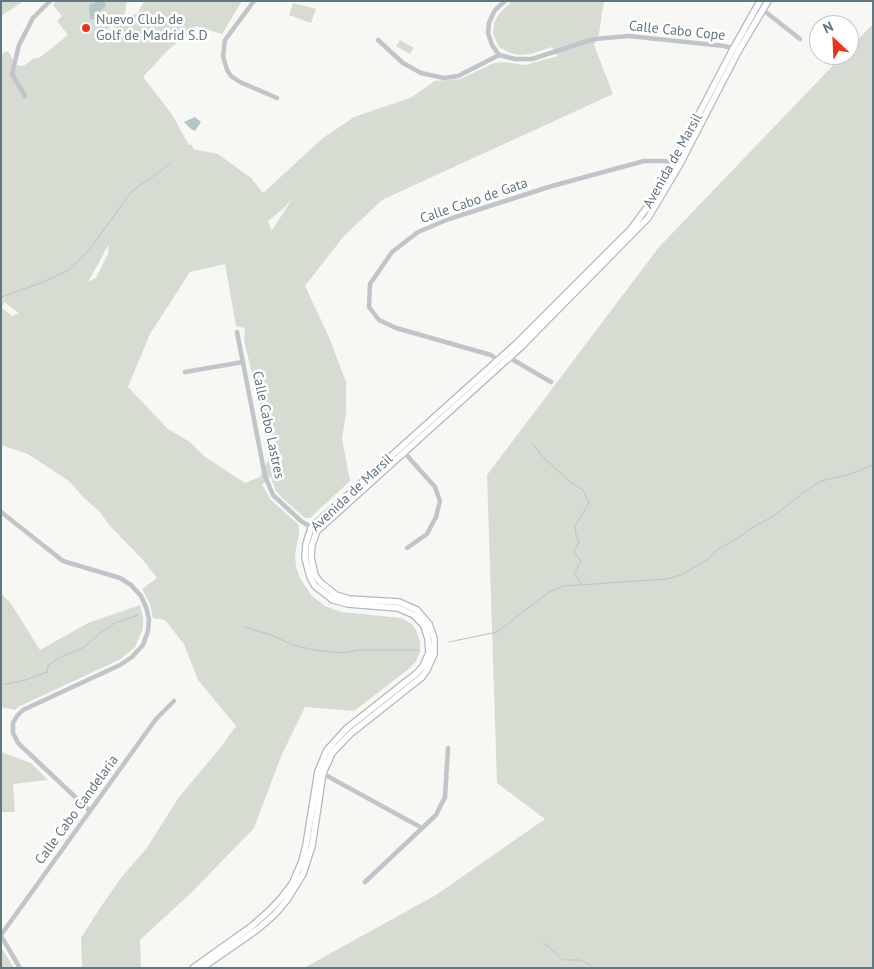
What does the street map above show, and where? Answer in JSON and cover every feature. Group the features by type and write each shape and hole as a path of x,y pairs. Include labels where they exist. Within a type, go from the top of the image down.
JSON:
{"street":[{"path":"25,96 12,74 19,45 33,18 50,1"},
{"path":"254,1 224,40 222,56 231,76 240,82 278,98"},
{"path":"378,40 403,63 421,73 444,78 458,76 499,55 492,45 488,33 489,22 495,10 505,1"},
{"name":"Avenida de Marsil","path":"193,968 252,926 271,910 292,884 298,872 306,845 320,772 340,743 422,677 432,660 434,646 429,624 417,610 399,602 336,595 320,582 312,566 314,529 510,358 642,225 654,210 760,5 768,1"},
{"path":"760,5 800,39"},
{"name":"Calle Cabo Cope","path":"499,55 515,59 532,59 594,39 629,36 736,49"},
{"name":"Calle Cabo de Gata","path":"498,360 491,355 396,328 379,320 369,307 370,284 392,252 418,232 450,219 552,186 644,161 677,163"},
{"name":"Avenida de Marsil","path":"403,450 631,229 677,163"},
{"name":"Calle Cabo Lastres","path":"237,332 265,476 273,495 314,529"},
{"path":"510,358 551,382"},
{"path":"185,372 243,362"},
{"path":"403,450 435,487 440,501 436,516 427,534 407,548"},
{"path":"1,512 63,562 120,578 132,585 141,596 146,607 149,619 148,631 143,645 132,657 120,665 23,710 17,716 14,723 13,733 18,742 89,810"},
{"name":"Calle Cabo Candelaria","path":"1,936 89,810 156,719 174,701"},
{"path":"365,882 436,815 445,797 448,748"},
{"path":"320,772 422,828"},
{"name":"Avenida de Marsil","path":"202,968 258,929 275,914 296,887 303,874 312,846 320,772"},
{"path":"1,936 20,968"}],"shaded area":[{"path":"1,1 20,1 21,3 1,16"},
{"path":"56,1 127,1 125,13 92,43 128,15 137,14 144,1 242,1 222,34 196,26 166,52 143,77 171,113 193,149 218,154 251,178 263,193 323,138 354,117 410,98 435,81 460,79 494,63 502,62 525,65 558,56 552,47 531,54 520,55 510,53 499,47 493,34 494,23 499,14 512,1 604,1 599,34 594,45 613,94 382,200 344,236 305,286 329,337 346,382 346,412 342,439 350,481 310,518 305,518 281,497 276,491 270,475 268,481 262,484 270,499 299,525 295,554 296,567 301,580 312,596 325,606 341,612 402,618 413,625 416,630 420,642 420,652 410,668 354,711 305,707 282,754 254,828 193,891 140,940 141,968 82,968 81,938 121,878 146,849 179,797 236,726 198,680 184,644 165,620 153,618 150,604 142,589 157,578 143,560 69,481 28,454 1,445 1,54 8,51 16,65 25,65 34,58 39,58 68,35 57,21 62,16 53,5","holes":["293,198 272,230 268,221","109,244 108,254 96,278 88,282","225,264 236,326 244,328 244,340 271,454 260,477 245,483 204,456 190,442 168,429 128,387 150,334 190,272","4,302 19,313 12,316 2,308"]},
{"path":"104,1 106,6 99,12 97,19 90,19 89,5"},
{"path":"293,3 316,9 311,23 289,15"},
{"path":"873,24 873,968 304,968 436,895 545,819 497,783 487,475 659,247 833,65 859,65 859,39"},
{"path":"400,40 414,48 410,54 396,46"},
{"path":"195,117 201,122 195,131 184,122"},
{"path":"1,594 10,602 40,650 88,623 140,605 143,628 135,647 121,659 15,710 1,707"},
{"path":"1,752 31,763 48,780 13,784 15,812 1,812"},
{"path":"1,947 14,968 1,968"}],"waterway":[{"path":"1,297 43,282 69,270 90,249 131,192 170,164"},
{"path":"532,443 545,459 570,482 583,490 589,503 575,526 579,542 574,551 581,561 574,573 581,584"},
{"path":"449,642 497,632 549,592 564,586 667,579 681,575 707,560 717,550 748,530 772,517 821,481 851,474 873,465"},
{"path":"1,685 26,680 47,672 48,665 84,647 115,623 138,615"},
{"path":"245,627 271,635 293,645 314,650 341,653 358,650 419,650"},
{"path":"544,943 563,960 580,960 590,965 591,968"}],"place":[{"name":"Nuevo Club de Golf de Madrid S.D","path":"86,28"}]}
